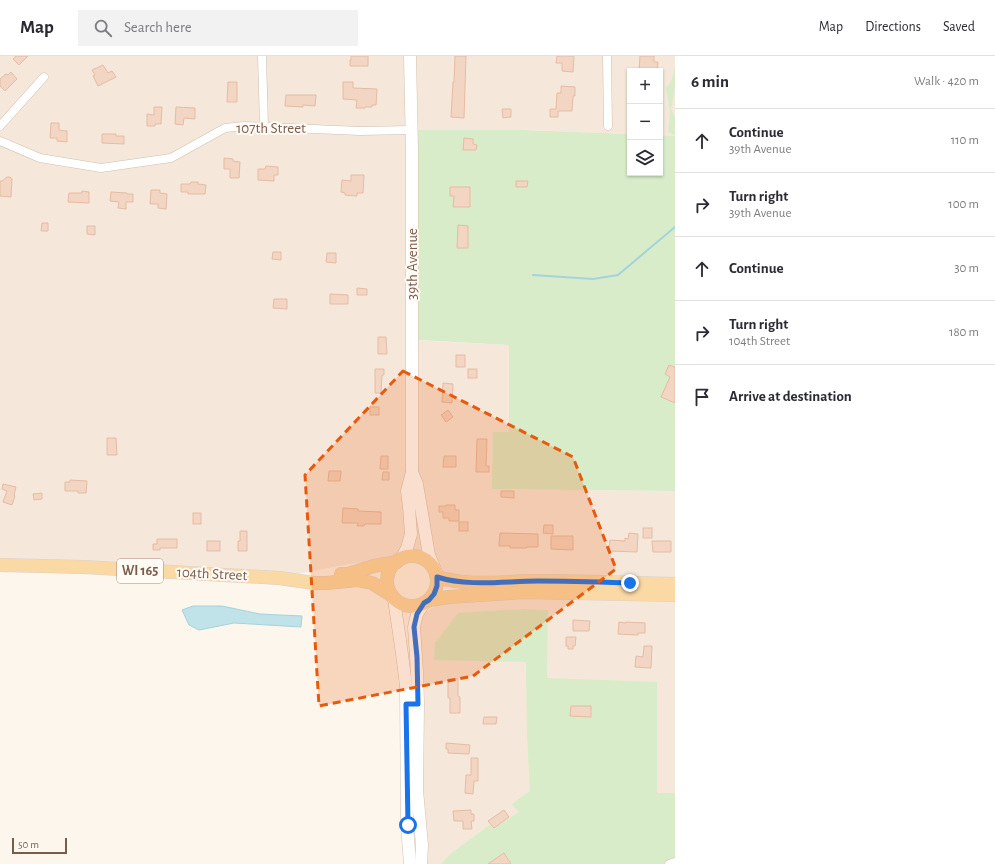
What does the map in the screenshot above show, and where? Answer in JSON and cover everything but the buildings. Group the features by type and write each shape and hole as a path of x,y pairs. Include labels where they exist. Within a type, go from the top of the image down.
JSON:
{"main road":[{"name":"39th Avenue","path":"399,560 407,548 411,534 407,491 412,472 412,130 410,56"},
{"name":"39th Avenue","path":"412,472 417,484 429,555 436,575"},
{"name":"WI 165","path":"399,560 409,556 417,557 432,565 436,575 446,580 465,583 537,581 675,584"},
{"name":"104th Street","path":"279,578 348,574 399,560"},
{"path":"399,560 392,567 388,574 387,581 388,588 393,597 406,687 410,864"},
{"name":"104th Street","path":"0,565 279,578 314,583 357,580 372,583 393,597"},
{"path":"421,864 422,845 417,790 417,657 414,627 417,614 434,594 437,586 436,575"},
{"name":"WI 165","path":"393,597 401,604 417,606 426,602 449,598 524,592 675,595"},
{"path":"406,704 418,704"}],"street":[{"path":"262,56 264,126"},
{"path":"607,56 608,126"},
{"path":"0,126 44,77"},
{"name":"107th Street","path":"0,141 40,158 101,168 171,158 225,128 264,126 360,130 412,130"},
{"path":"669,864 675,862"}],"highlighted area":[{"path":"403,371 573,457 616,569 473,676 319,706 305,475"}],"shaded area":[{"path":"0,56 675,56 675,136 663,135 663,68 627,68 627,134 523,130 412,340 509,345 509,432 494,432 493,489 675,491 675,584 446,580 444,572 429,555 407,548 390,558 338,566 279,578 0,565"},
{"path":"524,592 675,595 675,862 669,864 421,864 417,772 424,708 424,677 418,628 423,615 430,609 440,604"}],"green space":[{"path":"675,67 675,87 671,109 675,117 675,135 668,132 670,113 666,88 671,82"},
{"path":"411,130 523,130 627,134 627,176 663,176 663,135 675,136 675,491 492,489 493,432 509,432 509,345 418,340"},
{"path":"524,609 548,610 547,678 657,682 657,793 675,793 675,862 669,864 441,864 450,854 491,824 494,828 519,812 512,804 530,791 527,736 526,662 434,660 435,643 458,613"}],"water":[{"path":"193,606 222,606 260,614 302,616 301,627 234,623 199,630 189,625 182,610"}],"waterway":[{"path":"533,275 593,279 618,275 675,227"}],"route":[{"path":"408,825 406,704 418,704 417,657 414,627 417,614 424,603 434,594 437,586 437,577 465,583 537,581 630,583"}]}
